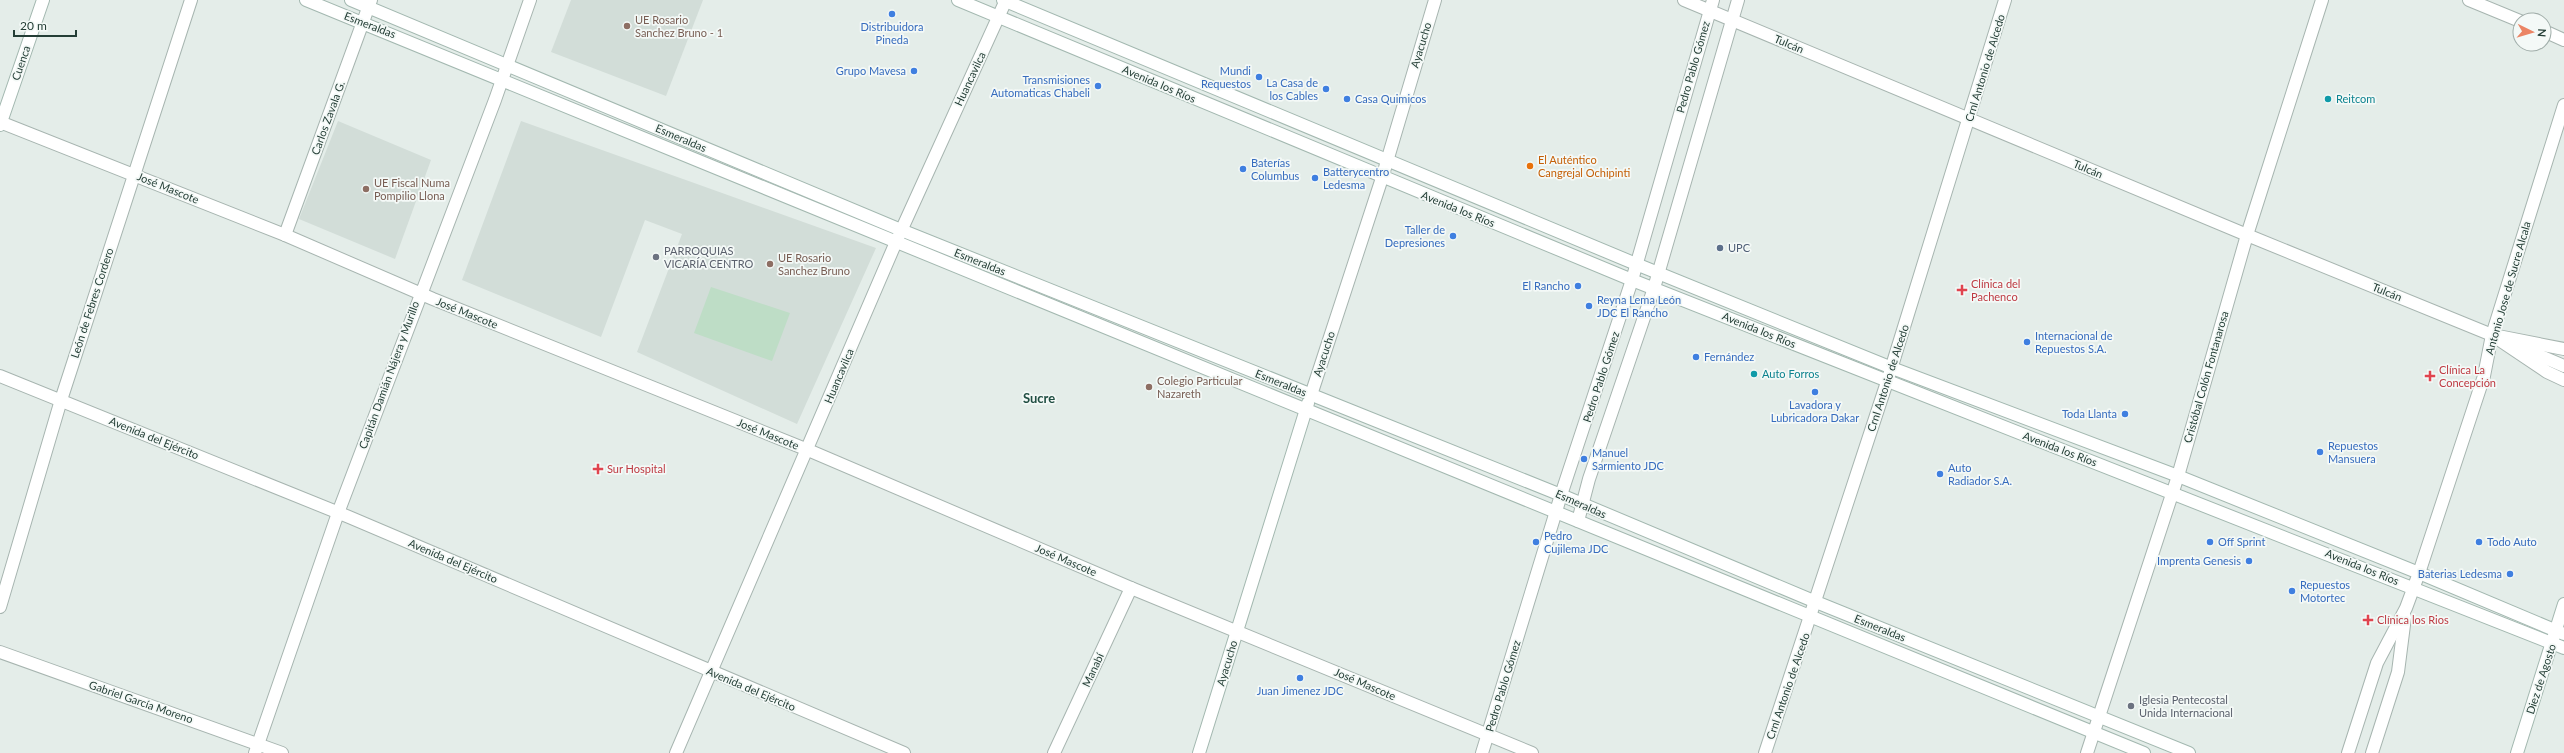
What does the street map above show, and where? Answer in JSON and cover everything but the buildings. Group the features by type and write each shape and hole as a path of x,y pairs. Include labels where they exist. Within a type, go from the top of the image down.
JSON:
{"street":[{"name":"Cuenca","path":"0,123 43,0"},
{"name":"León de Febres Cordero","path":"0,607 61,400 191,0"},
{"name":"Esmeraldas","path":"306,0 363,22 1306,410 1812,615 2144,753"},
{"name":"Esmeraldas","path":"351,0 370,3 506,65 901,230 1562,495 1582,505 1816,602 2189,753"},
{"name":"Capitán Damián Nájera y Murillo","path":"257,748 338,513 530,0"},
{"name":"Avenida los Ríos","path":"958,0 1382,178 1887,382 2413,588 2557,636"},
{"name":"Avenida los Ríos","path":"1005,0 1636,264 1659,272 1892,368 2178,476 2419,573 2557,636 2564,648"},
{"name":"Huancavilca","path":"676,753 710,671 808,450 901,230 999,17 1005,0"},
{"name":"Ayacucho","path":"1199,753 1306,410 1382,178 1435,0"},
{"name":"Tulcán","path":"1684,0 1711,5 1732,20 2247,236 2492,335 2564,349"},
{"name":"Pedro Pablo Gómez","path":"1578,521 1659,272 1738,0"},
{"name":"Crnl Antonio de Alcedo","path":"1765,753 1812,615 1892,368 2005,0"},
{"name":"Cristóbal Colón Fontanarosa","path":"2087,753 2178,476 2247,236 2322,0"},
{"path":"2469,0 2512,18"},
{"name":"Carlos Zavala G.","path":"285,235 370,3"},
{"name":"Pedro Pablo Gómez","path":"1482,753 1562,495 1632,280 1711,5"},
{"path":"2552,35 2564,40"},
{"name":"Antonio Jose de Sucre Alcala","path":"2348,753 2377,663 2406,608 2419,573 2484,376 2492,335 2564,105"},
{"name":"José Mascote","path":"0,123 134,174 285,235 420,294 808,450 1131,588 1532,753"},
{"name":"Tulcán","path":"2492,335 2547,372 2564,380"},
{"path":"2492,335 2564,366"},
{"name":"Avenida del Ejército","path":"0,376 338,513 904,753"},
{"name":"Manabí","path":"1054,753 1131,588"},
{"name":"Diez de Agosto","path":"2517,753 2557,636 2564,604"},
{"name":"Antonio Jose de Sucre Alcala","path":"2372,753 2398,672 2406,608"},
{"name":"Gabriel García Moreno","path":"0,652 257,748 282,753"}],"shaded area":[{"name":"UE Rosario Sanchez Bruno - 1","path":"571,0 703,0 666,96 551,52"},
{"name":"UE Fiscal Numa Pompilio Llona","path":"338,121 431,160 395,259 299,219"},
{"name":"UE Rosario Sanchez Bruno","path":"521,121 876,248 797,424 637,352 682,234 645,220 601,337 462,280"}],"green space":[{"path":"711,287 790,313 772,361 694,333"}],"place":[{"name":"Distribuidora Pineda","path":"892,14"},
{"name":"UE Rosario Sanchez Bruno - 1","path":"627,26"},
{"name":"Grupo Mavesa","path":"914,71"},
{"name":"Mundi Requestos","path":"1259,77"},
{"name":"Transmisiones Automaticas Chabeli","path":"1098,86"},
{"name":"La Casa de los Cables","path":"1326,89"},
{"name":"Casa Quimicos","path":"1347,99"},
{"name":"Reitcom","path":"2328,99"},
{"name":"El Auténtico Cangrejal Ochipinti","path":"1530,166"},
{"name":"Baterías Columbus","path":"1243,169"},
{"name":"Batterycentro Ledesma","path":"1315,178"},
{"name":"UE Fiscal Numa Pompilio Llona","path":"366,189"},
{"name":"Taller de Depresiones","path":"1453,236"},
{"name":"UPC","path":"1720,248"},
{"name":"PARROQUIAS VICARÍA CENTRO","path":"656,257"},
{"name":"UE Rosario Sanchez Bruno","path":"770,264"},
{"name":"El Rancho","path":"1578,286"},
{"name":"Clínica del Pachenco","path":"1962,290"},
{"name":"Reyna Lema León JDC El Rancho","path":"1589,306"},
{"name":"Internacional de Repuestos S.A.","path":"2027,342"},
{"name":"Fernández","path":"1696,357"},
{"name":"Auto Forros","path":"1754,374"},
{"name":"Clínica La Concepción","path":"2430,376"},
{"name":"Colegio Particular Nazareth","path":"1149,387"},
{"name":"Lavadora y Lubricadora Dakar","path":"1815,392"},
{"name":"Toda Llanta","path":"2125,414"},
{"name":"Repuestos Mansuera","path":"2320,452"},
{"name":"Manuel Sarmiento JDC","path":"1584,459"},
{"name":"Sur Hospital","path":"598,469"},
{"name":"Auto Radiador S.A.","path":"1940,474"},
{"name":"Pedro Cujilema JDC","path":"1536,542"},
{"name":"Off Sprint","path":"2210,542"},
{"name":"Todo Auto","path":"2479,542"},
{"name":"Imprenta Genesis","path":"2249,561"},
{"name":"Baterias Ledesma","path":"2510,574"},
{"name":"Repuestos Motortec","path":"2292,591"},
{"name":"Clínica los Rios","path":"2368,620"},
{"name":"Juan Jimenez JDC","path":"1300,678"},
{"name":"Iglesia Pentecostal Unida Internacional","path":"2131,706"}],"district":[{"name":"Sucre","path":"1039,398"}]}
